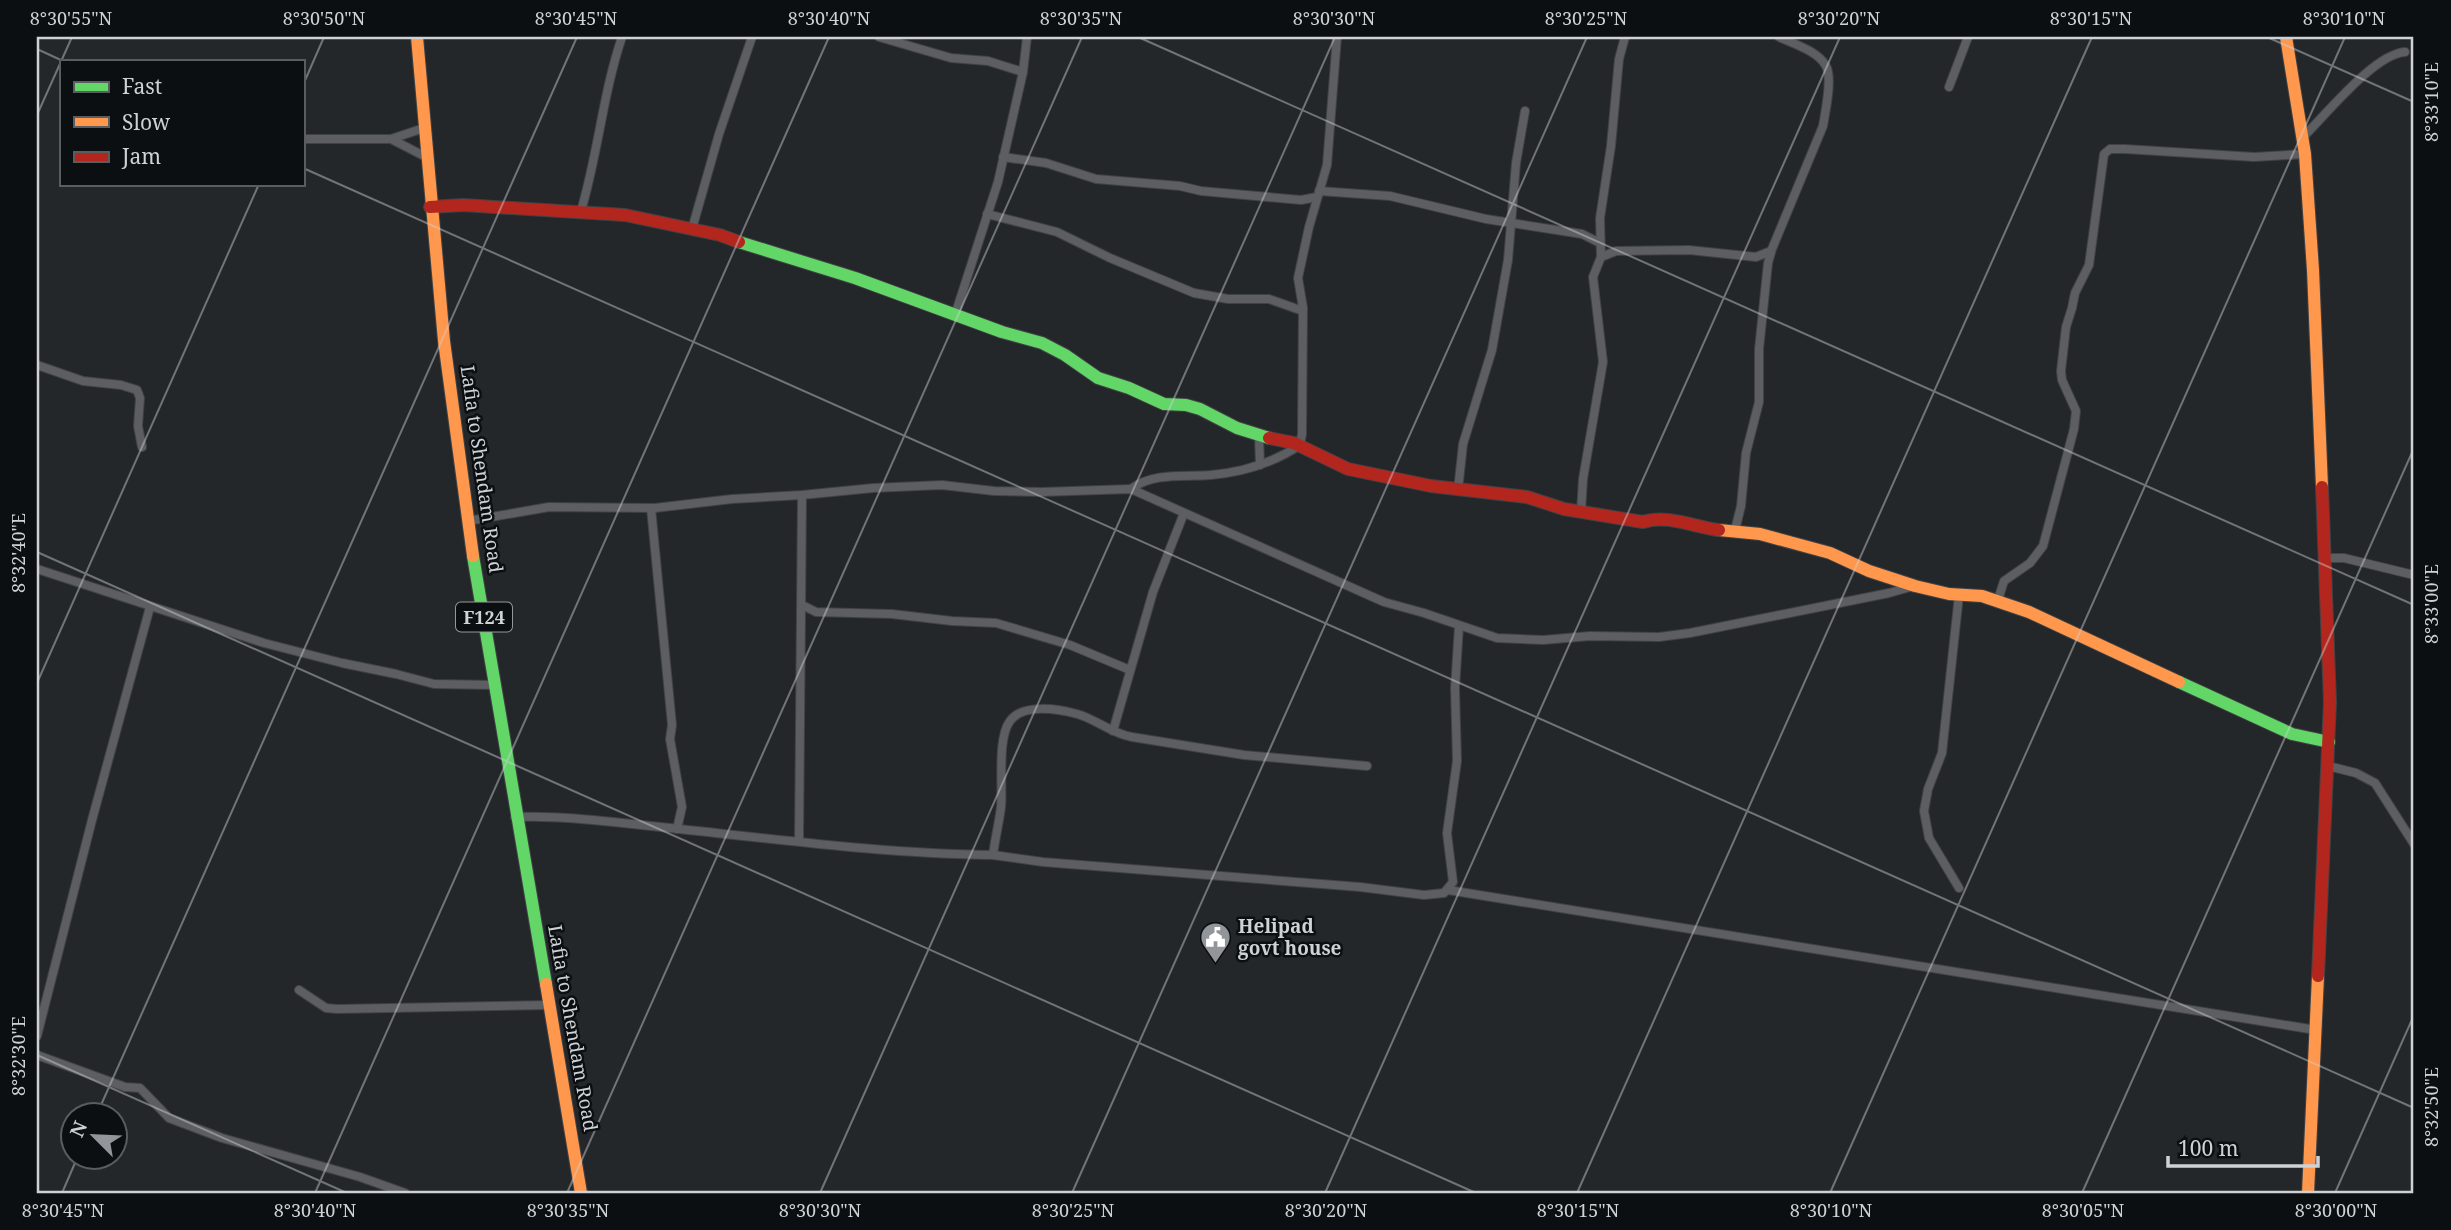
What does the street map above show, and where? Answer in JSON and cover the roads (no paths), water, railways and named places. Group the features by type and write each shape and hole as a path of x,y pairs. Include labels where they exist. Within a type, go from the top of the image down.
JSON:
{"street":[{"name":"Lafia to Shendam Road","path":"417,37 430,207 468,521 515,817 581,1193"},
{"path":"581,211 622,37"},
{"path":"692,229 719,134 752,37"},
{"path":"879,37 950,58 988,61 1023,72"},
{"path":"955,314 998,182 1023,72 1027,37"},
{"path":"1300,445 1303,311 1298,278 1327,165 1337,37"},
{"path":"1581,512 1583,479 1603,362 1593,283 1601,257 1600,229 1619,59 1625,37"},
{"path":"1735,530 1741,506 1746,453 1759,402 1759,349 1771,251 1823,127 1828,78 1828,69 1821,60 1779,37"},
{"path":"1949,87 1968,37"},
{"path":"2286,37 2305,154 2313,270 2330,702 2308,1193"},
{"path":"2302,138 2368,71 2386,57 2405,52"},
{"path":"1458,490 1463,444 1492,349 1508,260 1525,111"},
{"path":"304,139 391,139 424,128"},
{"path":"391,139 426,156"},
{"path":"1998,600 2004,581 2040,553 2074,429 2076,411 2062,380 2061,371 2066,327 2073,308 2074,293 2089,265 2104,154 2113,149 2254,157 2305,154"},
{"path":"1003,158 1046,163 1096,179 1180,186 1201,191 1301,200 1318,194 1390,196 1512,223 1582,234 1616,251"},
{"path":"430,207 463,205 625,215 720,234 855,278 1002,332 1042,343 1098,378 1164,404 1186,405 1237,428 1300,445 1348,469 1458,490 1527,497 1563,509 1643,522 1652,519 1668,520 1710,529 1760,534 1830,553 1869,571 1915,586 1998,600 2271,725 2292,734 2329,742"},
{"path":"987,214 1058,232 1110,258 1194,292 1228,299 1269,299 1303,311"},
{"path":"1582,234 1600,229"},
{"path":"1601,257 1616,251 1689,250 1756,257 1771,251"},
{"path":"1756,257 1768,268"},
{"path":"37,365 83,381 135,388 139,394 138,426 142,447"},
{"path":"1259,435 1260,465"},
{"path":"1132,489 1147,479 1214,474 1260,465 1300,445"},
{"path":"468,521 549,507 651,508 873,488 942,485 994,491 1132,489 1384,603 1424,613 1497,638 1543,640 1590,636 1659,637 1690,633 1915,586"},
{"path":"799,841 802,495"},
{"path":"651,508 672,725 670,739 682,807 677,829"},
{"path":"1113,731 1153,592 1184,513"},
{"path":"2323,558 2344,558 2414,575"},
{"path":"37,569 264,643 434,684 495,685"},
{"path":"1959,595 1942,753 1924,802 1929,838 1959,888"},
{"path":"802,605 816,612 892,614 996,623 1070,645 1130,670"},
{"path":"37,1036 95,807 150,607"},
{"path":"801,623 816,612"},
{"path":"515,817 580,817 901,851 993,855 1043,862 1441,895 1453,882 1447,833 1457,761 1455,688 1459,626"},
{"path":"993,855 1001,808 1004,735 1010,720 1022,712 1054,710 1079,714 1122,736 1244,755 1367,766"},
{"path":"2328,766 2356,773 2375,783 2414,844"},
{"path":"1448,890 2316,1030"},
{"path":"299,990 326,1008 337,1009 549,1004"},
{"path":"37,1055 125,1087 140,1088 169,1118 222,1139 360,1177 405,1193"}],"place":[{"name":"Helipad govt house","path":"1215,964"}]}
